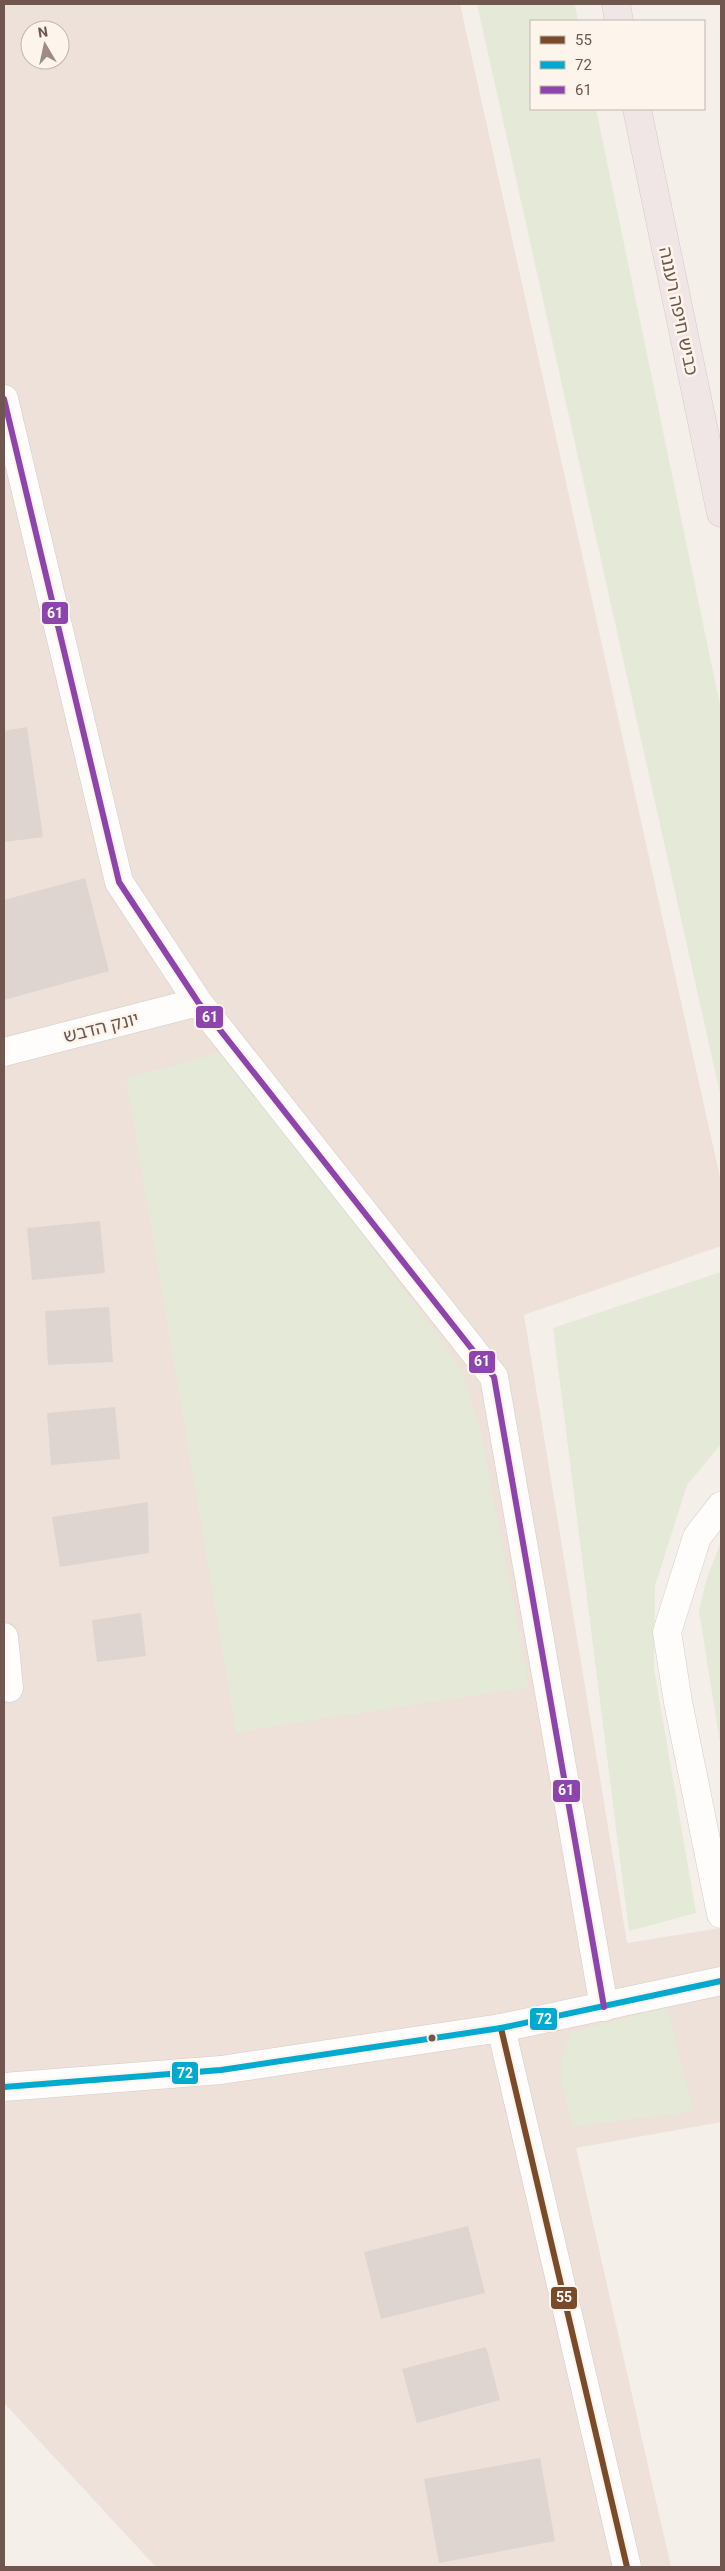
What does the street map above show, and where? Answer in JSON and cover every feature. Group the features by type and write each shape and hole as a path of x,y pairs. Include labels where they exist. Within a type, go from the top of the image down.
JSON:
{"highway":[{"path":"616,4 619,20"},
{"name":"כביש חיפה רעננה","path":"638,110 721,513"}],"street":[{"path":"4,399 120,882 198,1002 494,1377 604,2007"},
{"name":"יונק הדבש","path":"4,1052 198,1002"},
{"path":"721,1506 697,1537 667,1632 678,1702 721,1914"},
{"path":"4,1636 9,1688"},
{"path":"4,2087 221,2070 500,2028 721,1981"},
{"path":"500,2028 627,2567"}],"shaded area":[{"path":"4,4 460,4 721,1182 721,1246 524,1315 627,1943 721,1928 721,2122 576,2148 671,2567 156,2567 4,2403"}],"green space":[{"path":"477,4 575,4 578,20 530,20 530,110 596,110 721,710 721,1098"},
{"path":"226,1051 441,1340 463,1374 481,1434 529,1687 236,1732 126,1078"},
{"path":"721,1272 721,1444 687,1485 655,1586 654,1669 696,1913 629,1931 553,1328"},
{"path":"721,1541 721,1749 699,1611 706,1581"},
{"path":"667,2007 693,2111 572,2127 561,2081 561,2059 571,2032"}],"building":[{"path":"27,727 43,837 4,842 4,731"},
{"path":"85,878 109,971 4,1000 4,900"},
{"path":"100,1221 105,1273 32,1280 27,1228"},
{"path":"109,1307 113,1362 48,1365 45,1311"},
{"path":"115,1407 120,1459 51,1465 47,1413"},
{"path":"148,1502 149,1553 60,1567 52,1517"},
{"path":"141,1613 146,1656 97,1662 92,1620"},
{"path":"468,2226 485,2293 381,2319 364,2252"},
{"path":"486,2347 500,2400 417,2423 402,2369"},
{"path":"540,2458 555,2541 439,2563 424,2479"}],"transit line":[{"name":"61","path":"4,399 119,882 198,1002 494,1377 604,2007"},
{"name":"72","path":"4,2087 221,2070 501,2028 721,1981"},
{"name":"55","path":"501,2028 627,2567"}]}
